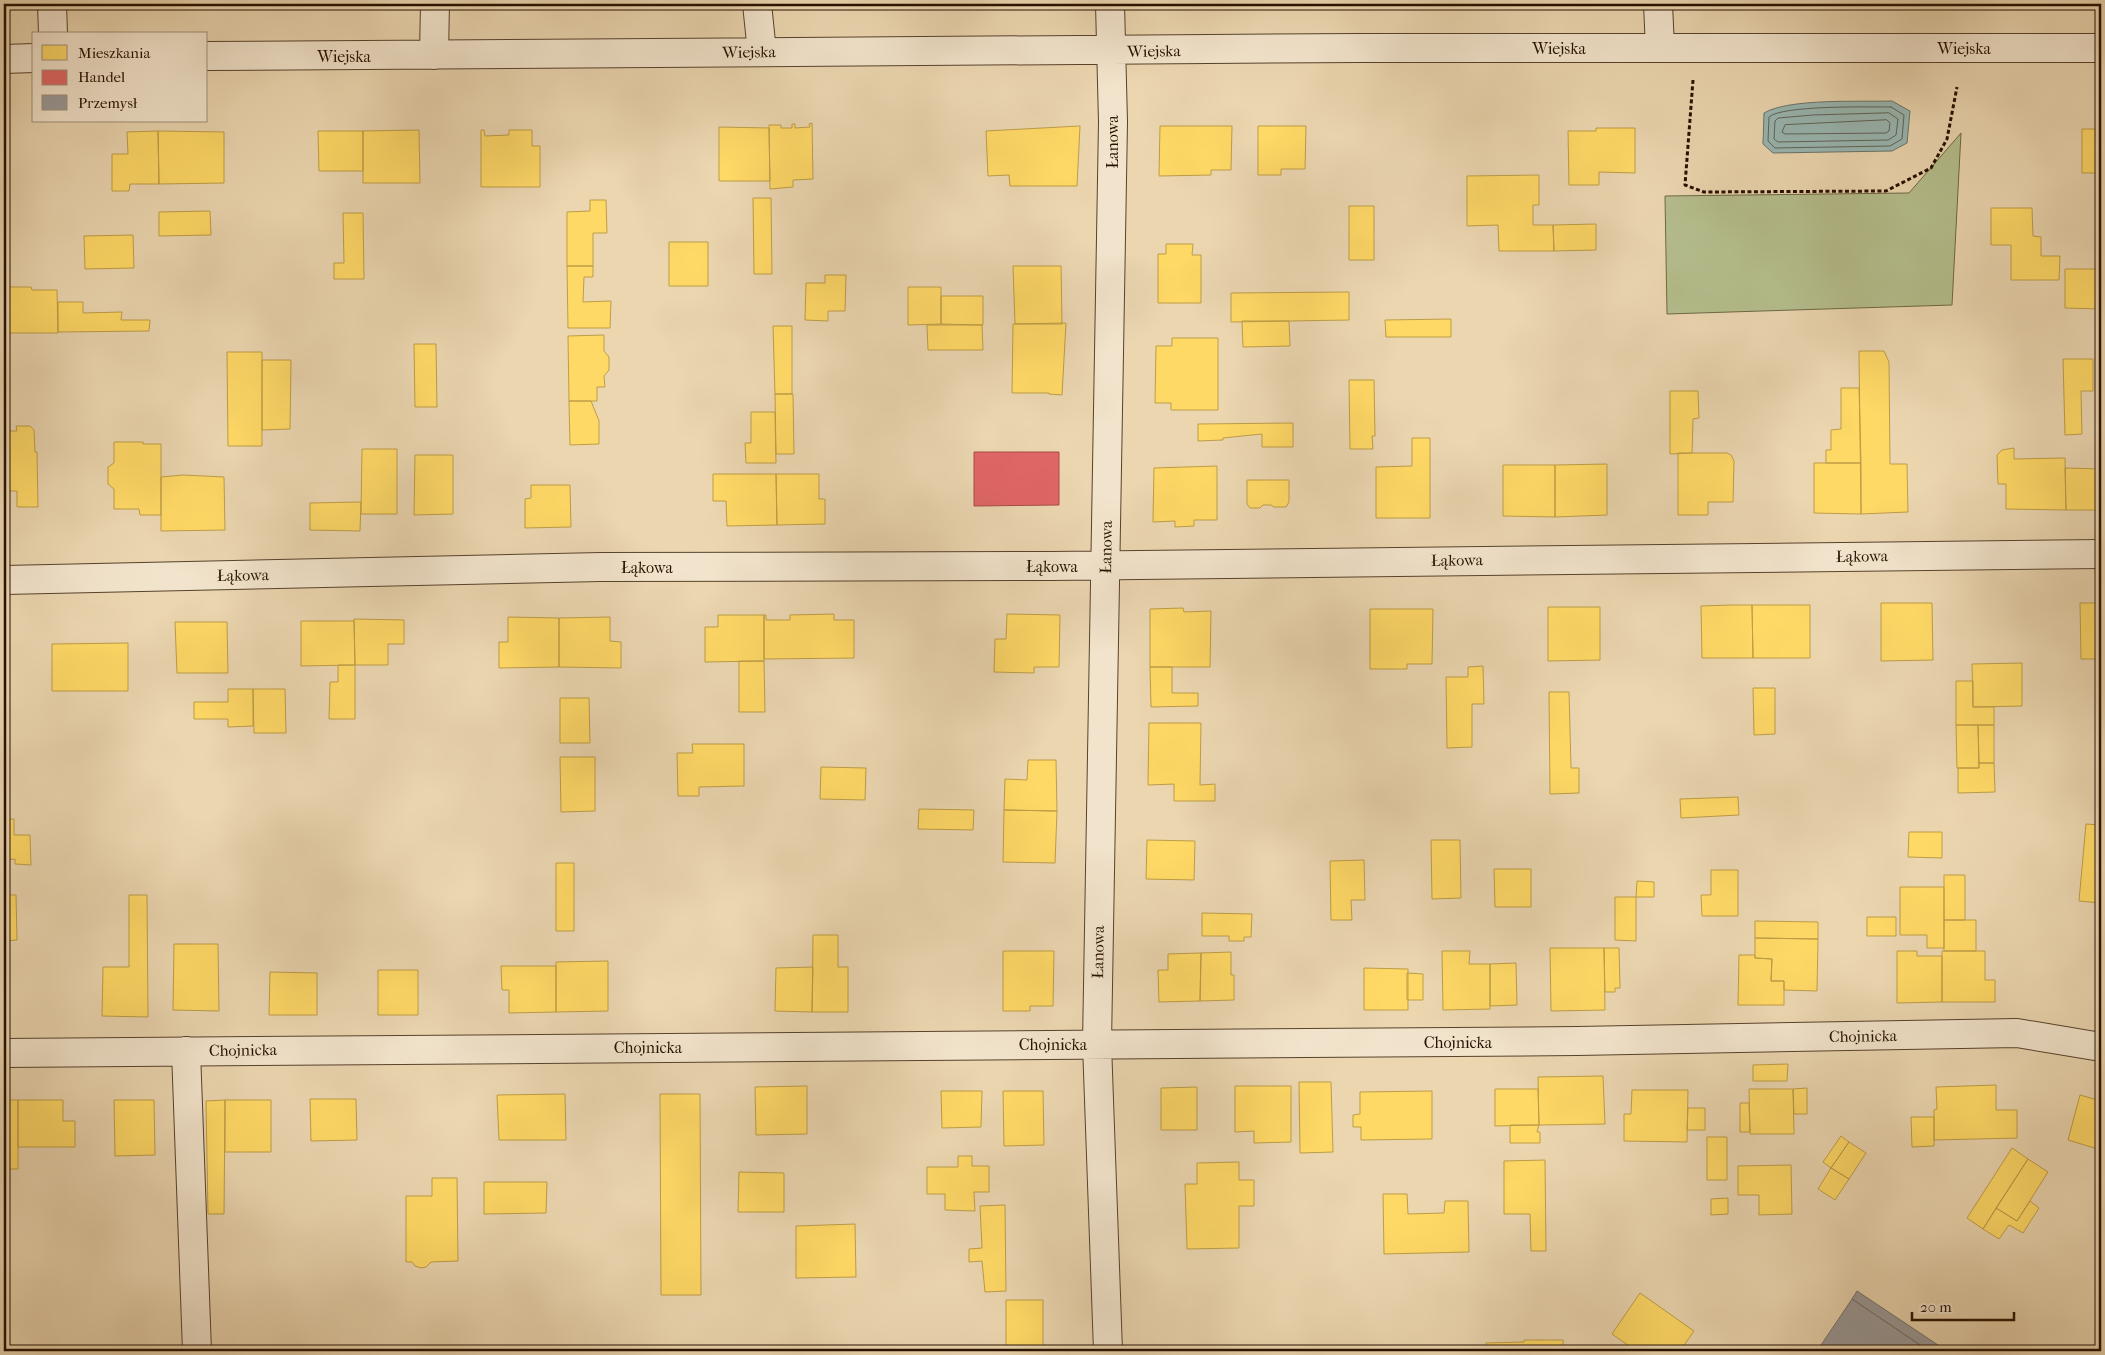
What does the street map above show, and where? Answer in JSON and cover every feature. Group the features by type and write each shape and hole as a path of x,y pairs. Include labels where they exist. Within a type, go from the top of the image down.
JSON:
{"street":[{"path":"52,4 53,32"},
{"path":"434,55 435,4"},
{"path":"757,4 762,52"},
{"name":"Łanowa","path":"1108,1351 1097,1044 1113,122 1110,4"},
{"path":"1658,4 1660,48"},
{"name":"Wiejska","path":"208,56 1350,48 2101,48"},
{"path":"4,58 32,58"},
{"name":"Łąkowa","path":"4,580 601,567 1106,565 2101,554"},
{"name":"Chojnicka","path":"4,1052 1577,1041 2017,1033 2101,1047"},
{"path":"186,1051 197,1351"}],"path":[{"path":"1693,79 1685,185 1704,192 1886,191 1931,168 1946,139 1957,87"}],"green space":[{"path":"1961,133 1952,305 1667,314 1665,196 1909,193"}],"water":[{"path":"1892,101 1910,111 1907,143 1892,151 1773,153 1763,144 1764,113 1775,108 1807,103"}],"building: Mieszkania":[{"path":"812,123 813,179 793,180 793,187 770,189 769,125 781,125 781,128 792,128 792,124 795,124 795,128 810,127 809,124"},
{"path":"1080,126 1077,186 1010,186 1009,175 988,176 986,131"},
{"path":"1160,126 1232,126 1231,170 1211,170 1211,175 1159,176"},
{"path":"1258,126 1306,126 1305,169 1281,169 1281,175 1258,175"},
{"path":"719,127 769,128 770,181 719,181"},
{"path":"1596,128 1635,128 1635,173 1599,172 1599,185 1569,185 1568,131 1596,131"},
{"path":"2082,129 2101,129 2101,173 2082,173"},
{"path":"419,130 420,183 363,183 363,131"},
{"path":"481,130 484,130 485,136 509,135 509,130 532,130 532,146 540,146 540,187 481,187"},
{"path":"158,131 159,184 130,184 129,191 112,191 112,154 128,154 127,132"},
{"path":"158,131 224,132 224,183 159,184"},
{"path":"318,131 363,131 363,171 319,171"},
{"path":"1539,175 1539,205 1533,205 1533,225 1553,225 1554,251 1499,251 1498,225 1467,226 1467,176"},
{"path":"753,198 771,198 772,274 754,274"},
{"path":"590,200 606,200 607,233 593,233 593,266 567,266 567,212 590,211"},
{"path":"1349,206 1374,206 1374,260 1349,260"},
{"path":"1991,208 2032,208 2033,236 2041,237 2041,256 2060,256 2059,280 2011,280 2011,245 1991,245"},
{"path":"210,211 211,235 159,236 159,212"},
{"path":"343,213 363,213 364,279 334,279 334,263 344,263"},
{"path":"1596,224 1596,250 1554,251 1553,225"},
{"path":"133,235 134,268 85,269 84,236"},
{"path":"669,242 708,242 708,286 669,286"},
{"path":"1166,244 1193,244 1192,255 1201,255 1201,303 1158,303 1158,254 1166,254"},
{"path":"567,266 593,266 593,277 584,277 583,302 611,301 610,328 568,328"},
{"path":"1013,266 1061,266 1062,324 1015,324"},
{"path":"2065,269 2101,269 2101,309 2065,308"},
{"path":"825,275 846,275 845,311 828,311 828,321 805,320 806,283 825,283"},
{"path":"4,287 31,287 32,290 57,290 58,333 4,333"},
{"path":"908,287 941,287 941,324 908,325"},
{"path":"1349,292 1349,320 1231,322 1231,293"},
{"path":"941,296 983,296 983,325 941,324"},
{"path":"58,302 83,302 83,313 122,312 121,320 150,320 149,331 58,332"},
{"path":"1451,319 1451,337 1386,337 1385,320"},
{"path":"1242,321 1289,321 1290,346 1243,347"},
{"path":"1066,323 1062,395 1012,393 1013,324"},
{"path":"927,325 982,325 983,350 928,350"},
{"path":"773,326 792,326 792,394 775,394"},
{"path":"604,335 604,351 609,357 609,370 604,376 605,387 597,387 597,401 569,401 568,336"},
{"path":"1172,338 1218,338 1218,410 1171,410 1171,403 1155,403 1156,346 1172,346"},
{"path":"414,344 436,344 437,407 415,407"},
{"path":"1859,351 1884,351 1889,362 1890,464 1907,464 1908,512 1861,514"},
{"path":"227,352 262,352 262,446 228,446"},
{"path":"2063,359 2093,359 2093,391 2081,391 2082,434 2065,435"},
{"path":"262,360 291,360 290,429 262,430"},
{"path":"1349,380 1374,380 1375,436 1372,436 1373,449 1350,449"},
{"path":"1841,388 1859,388 1861,463 1826,463 1826,450 1831,450 1831,430 1841,429"},
{"path":"1670,391 1698,391 1699,418 1693,419 1692,453 1670,454"},
{"path":"775,394 793,394 794,454 776,454"},
{"path":"569,401 591,401 599,421 599,444 570,445"},
{"path":"751,412 775,412 776,463 746,463 745,443 751,443"},
{"path":"1293,423 1293,447 1262,447 1262,434 1223,438 1223,440 1198,441 1198,424"},
{"path":"16,426 30,426 34,430 35,452 37,452 38,507 17,507 17,491 4,491 4,431 17,431"},
{"path":"1412,438 1430,438 1430,518 1376,518 1376,467 1412,466"},
{"path":"114,442 161,444 161,515 140,515 139,509 114,509 114,489 108,484 108,467 114,463"},
{"path":"2014,448 2014,459 2065,458 2066,510 2006,509 2006,484 1998,484 1997,455 2002,450"},
{"path":"362,449 397,449 397,514 361,514"},
{"path":"1678,453 1727,453 1731,455 1734,461 1733,502 1708,502 1708,515 1678,515"},
{"path":"415,455 453,455 453,514 414,515"},
{"path":"1814,463 1861,463 1861,514 1814,513"},
{"path":"1607,464 1607,515 1555,517 1555,465"},
{"path":"1503,465 1555,465 1555,517 1503,516"},
{"path":"1217,466 1217,520 1194,520 1194,526 1175,527 1175,521 1153,522 1154,468"},
{"path":"2065,468 2101,469 2101,510 2066,510"},
{"path":"713,474 776,474 777,525 727,526 726,501 713,501"},
{"path":"776,474 819,474 819,499 825,499 825,524 777,525"},
{"path":"183,475 224,477 225,530 161,531 161,477"},
{"path":"1247,480 1289,480 1289,502 1286,507 1263,505 1260,508 1250,508 1247,504"},
{"path":"531,485 570,485 571,527 525,528 525,499 531,498"},
{"path":"361,502 360,531 310,530 310,503"},
{"path":"1881,603 1932,603 1933,660 1881,661"},
{"path":"2080,603 2101,603 2101,659 2081,659"},
{"path":"1752,605 1753,658 1702,658 1701,606"},
{"path":"1752,605 1810,605 1810,658 1753,658"},
{"path":"1548,607 1600,607 1600,660 1548,661"},
{"path":"1183,608 1184,612 1211,611 1210,667 1150,667 1150,609"},
{"path":"1370,609 1433,609 1432,664 1407,664 1407,669 1370,669"},
{"path":"834,614 834,620 854,620 854,658 764,659 764,615 766,615 766,620 790,620 790,615"},
{"path":"1007,614 1060,615 1059,667 1034,667 1034,673 994,672 995,639 1006,639"},
{"path":"718,615 764,615 764,661 705,662 705,627 718,627"},
{"path":"508,617 559,618 559,667 499,668 499,642 508,642"},
{"path":"610,617 610,641 621,642 621,668 559,667 559,618"},
{"path":"354,619 404,620 404,644 388,644 388,665 355,665"},
{"path":"301,621 354,621 355,665 301,666"},
{"path":"175,622 227,622 228,673 177,673"},
{"path":"128,643 128,691 52,691 52,644"},
{"path":"739,661 764,661 765,712 739,712"},
{"path":"2022,663 2022,706 1973,707 1972,664"},
{"path":"338,665 355,665 355,719 329,719 330,682 338,682"},
{"path":"1483,666 1484,704 1472,704 1472,747 1447,748 1446,677 1468,677 1468,667"},
{"path":"1150,667 1172,667 1172,693 1198,693 1198,706 1151,707"},
{"path":"1956,681 1973,681 1973,707 1994,707 1994,725 1956,725"},
{"path":"1753,688 1775,688 1775,734 1754,735"},
{"path":"228,689 253,689 253,726 228,727 228,719 194,719 194,702 228,702"},
{"path":"253,689 285,689 286,733 254,733"},
{"path":"1549,692 1569,692 1571,768 1579,768 1579,793 1550,794"},
{"path":"560,698 589,698 590,743 560,743"},
{"path":"1149,723 1201,723 1200,785 1215,784 1215,801 1174,801 1174,784 1148,785"},
{"path":"1956,725 1978,725 1979,768 1957,768"},
{"path":"1978,725 1994,725 1994,763 1979,763"},
{"path":"692,744 744,744 744,786 699,787 699,796 678,796 677,753 693,753"},
{"path":"560,757 595,757 595,811 561,812"},
{"path":"1028,760 1056,760 1057,811 1004,810 1005,779 1027,780"},
{"path":"1979,763 1994,763 1995,792 1958,793 1958,768 1979,768"},
{"path":"821,767 866,768 865,800 820,799"},
{"path":"1738,797 1739,815 1681,818 1680,799"},
{"path":"919,809 974,810 973,830 918,829"},
{"path":"1004,810 1057,811 1055,863 1003,862"},
{"path":"4,819 14,819 14,835 30,835 31,865 15,864 15,859 4,860"},
{"path":"2086,824 2101,825 2101,903 2079,901"},
{"path":"1909,832 1942,832 1942,858 1908,857"},
{"path":"1147,840 1195,841 1194,880 1146,879"},
{"path":"1431,840 1460,840 1461,898 1432,899"},
{"path":"1364,860 1365,900 1351,900 1352,920 1331,920 1330,861"},
{"path":"556,863 574,863 574,931 556,931"},
{"path":"1494,869 1531,869 1531,907 1495,907"},
{"path":"1711,870 1738,870 1738,916 1702,916 1701,895 1711,895"},
{"path":"1944,875 1965,875 1965,920 1944,920"},
{"path":"1637,881 1654,882 1654,897 1636,897"},
{"path":"1900,887 1944,887 1944,948 1927,948 1927,935 1900,935"},
{"path":"4,895 16,895 17,940 4,941"},
{"path":"129,895 147,895 148,1017 102,1016 103,967 129,967"},
{"path":"1615,897 1636,897 1636,941 1615,940"},
{"path":"1202,913 1252,914 1251,937 1244,937 1244,941 1229,941 1229,936 1202,936"},
{"path":"1867,917 1896,917 1896,936 1867,936"},
{"path":"1944,920 1976,920 1976,951 1944,951"},
{"path":"1755,921 1818,922 1818,939 1755,938"},
{"path":"813,935 838,935 838,967 848,967 848,1012 812,1012"},
{"path":"1755,938 1818,939 1817,991 1784,990 1784,981 1771,981 1772,959 1755,958"},
{"path":"174,944 218,944 219,1011 173,1010"},
{"path":"1550,948 1604,948 1605,1010 1551,1011"},
{"path":"1604,948 1619,948 1620,988 1615,988 1615,992 1605,992"},
{"path":"1003,951 1054,951 1053,1006 1030,1006 1030,1011 1003,1011"},
{"path":"1442,951 1470,951 1469,964 1490,964 1490,1009 1443,1010"},
{"path":"1897,951 1917,951 1917,956 1942,956 1942,1002 1897,1003"},
{"path":"1942,951 1985,951 1985,980 1995,980 1995,1002 1942,1002"},
{"path":"1231,952 1231,975 1234,975 1234,1000 1200,1001 1201,953"},
{"path":"1201,953 1200,1001 1159,1002 1158,970 1168,970 1168,954"},
{"path":"1739,955 1755,955 1755,958 1772,959 1771,981 1784,981 1784,1005 1738,1005"},
{"path":"608,961 608,1011 556,1012 556,962"},
{"path":"1516,963 1517,1005 1490,1006 1490,964"},
{"path":"501,966 556,966 556,1012 509,1013 509,990 502,990"},
{"path":"813,967 812,1012 775,1011 776,968"},
{"path":"1364,968 1408,969 1408,1010 1364,1010"},
{"path":"378,970 418,970 418,1015 378,1015"},
{"path":"270,972 317,973 317,1015 269,1015"},
{"path":"1407,973 1423,974 1423,1000 1407,1000"},
{"path":"1788,1064 1787,1081 1753,1081 1753,1065"},
{"path":"1603,1076 1605,1124 1539,1125 1538,1077"},
{"path":"1299,1082 1331,1082 1333,1152 1300,1153"},
{"path":"1996,1085 1996,1110 2017,1110 2017,1138 1934,1140 1934,1110 1937,1109 1936,1087"},
{"path":"807,1086 807,1134 756,1135 755,1087"},
{"path":"1235,1086 1291,1086 1291,1142 1254,1143 1254,1131 1235,1132"},
{"path":"1197,1087 1197,1130 1161,1130 1161,1088"},
{"path":"1807,1088 1807,1114 1794,1114 1793,1089"},
{"path":"1495,1089 1538,1089 1539,1125 1495,1126"},
{"path":"1749,1089 1793,1089 1794,1134 1750,1134"},
{"path":"1632,1090 1688,1090 1687,1142 1624,1141 1624,1114 1631,1114"},
{"path":"941,1091 982,1091 981,1127 942,1128"},
{"path":"1003,1091 1043,1091 1044,1145 1004,1146"},
{"path":"1432,1091 1432,1139 1361,1140 1361,1127 1353,1127 1353,1115 1360,1114 1360,1092"},
{"path":"565,1094 566,1140 499,1140 497,1095"},
{"path":"660,1094 700,1094 701,1295 661,1295"},
{"path":"2080,1095 2101,1101 2101,1150 2068,1140"},
{"path":"310,1099 356,1099 357,1140 311,1141"},
{"path":"4,1100 18,1100 18,1169 4,1169"},
{"path":"18,1100 63,1100 63,1121 75,1121 75,1147 18,1147"},
{"path":"114,1100 154,1100 155,1155 115,1156"},
{"path":"225,1100 224,1214 208,1214 206,1101"},
{"path":"225,1100 271,1100 271,1152 225,1152"},
{"path":"1740,1103 1749,1103 1750,1132 1740,1132"},
{"path":"1688,1108 1705,1108 1705,1130 1687,1130"},
{"path":"1911,1117 1934,1117 1934,1146 1912,1147"},
{"path":"1510,1125 1539,1125 1537,1132 1540,1132 1540,1143 1510,1143"},
{"path":"1841,1136 1849,1142 1831,1168 1823,1162"},
{"path":"1707,1137 1727,1137 1727,1180 1707,1180"},
{"path":"1849,1142 1866,1153 1849,1179 1831,1168"},
{"path":"2012,1148 2028,1159 1983,1229 1967,1218"},
{"path":"958,1156 972,1156 972,1166 989,1166 989,1192 974,1192 975,1211 945,1210 945,1194 927,1194 927,1167 958,1167"},
{"path":"2028,1159 2048,1172 2017,1221 1996,1208"},
{"path":"1545,1160 1546,1251 1531,1251 1530,1214 1504,1214 1504,1161"},
{"path":"1239,1162 1239,1180 1254,1180 1254,1206 1239,1206 1239,1248 1187,1249 1185,1184 1197,1184 1197,1163"},
{"path":"1791,1165 1792,1214 1759,1215 1759,1195 1738,1195 1738,1166"},
{"path":"1831,1168 1849,1179 1835,1200 1818,1189"},
{"path":"739,1172 784,1173 784,1212 738,1212"},
{"path":"432,1178 457,1178 458,1261 431,1262 426,1267 421,1268 415,1266 412,1262 406,1262 406,1196 432,1196"},
{"path":"484,1182 547,1182 546,1213 484,1214"},
{"path":"1383,1194 1407,1194 1408,1214 1444,1213 1445,1201 1468,1201 1469,1252 1384,1254"},
{"path":"1728,1198 1728,1214 1711,1215 1711,1199"},
{"path":"2030,1201 2039,1208 2023,1233 2009,1225 1999,1239 1983,1229 1996,1208 2017,1221"},
{"path":"1005,1205 1006,1291 985,1292 982,1261 969,1262 969,1249 982,1248 980,1206"},
{"path":"855,1224 856,1277 796,1278 796,1226"},
{"path":"1640,1293 1694,1331 1680,1351 1625,1351 1629,1346 1612,1334"},
{"path":"1006,1300 1043,1300 1043,1351 1006,1351"},
{"path":"1524,1340 1563,1340 1563,1351 1486,1351 1486,1343 1524,1342"}],"building: Handel":[{"path":"974,452 1059,452 1059,505 974,506"}],"building: Przemysł":[{"path":"1857,1291 1947,1351 1929,1351 1852,1299"},
{"path":"1852,1299 1929,1351 1817,1351"}]}
